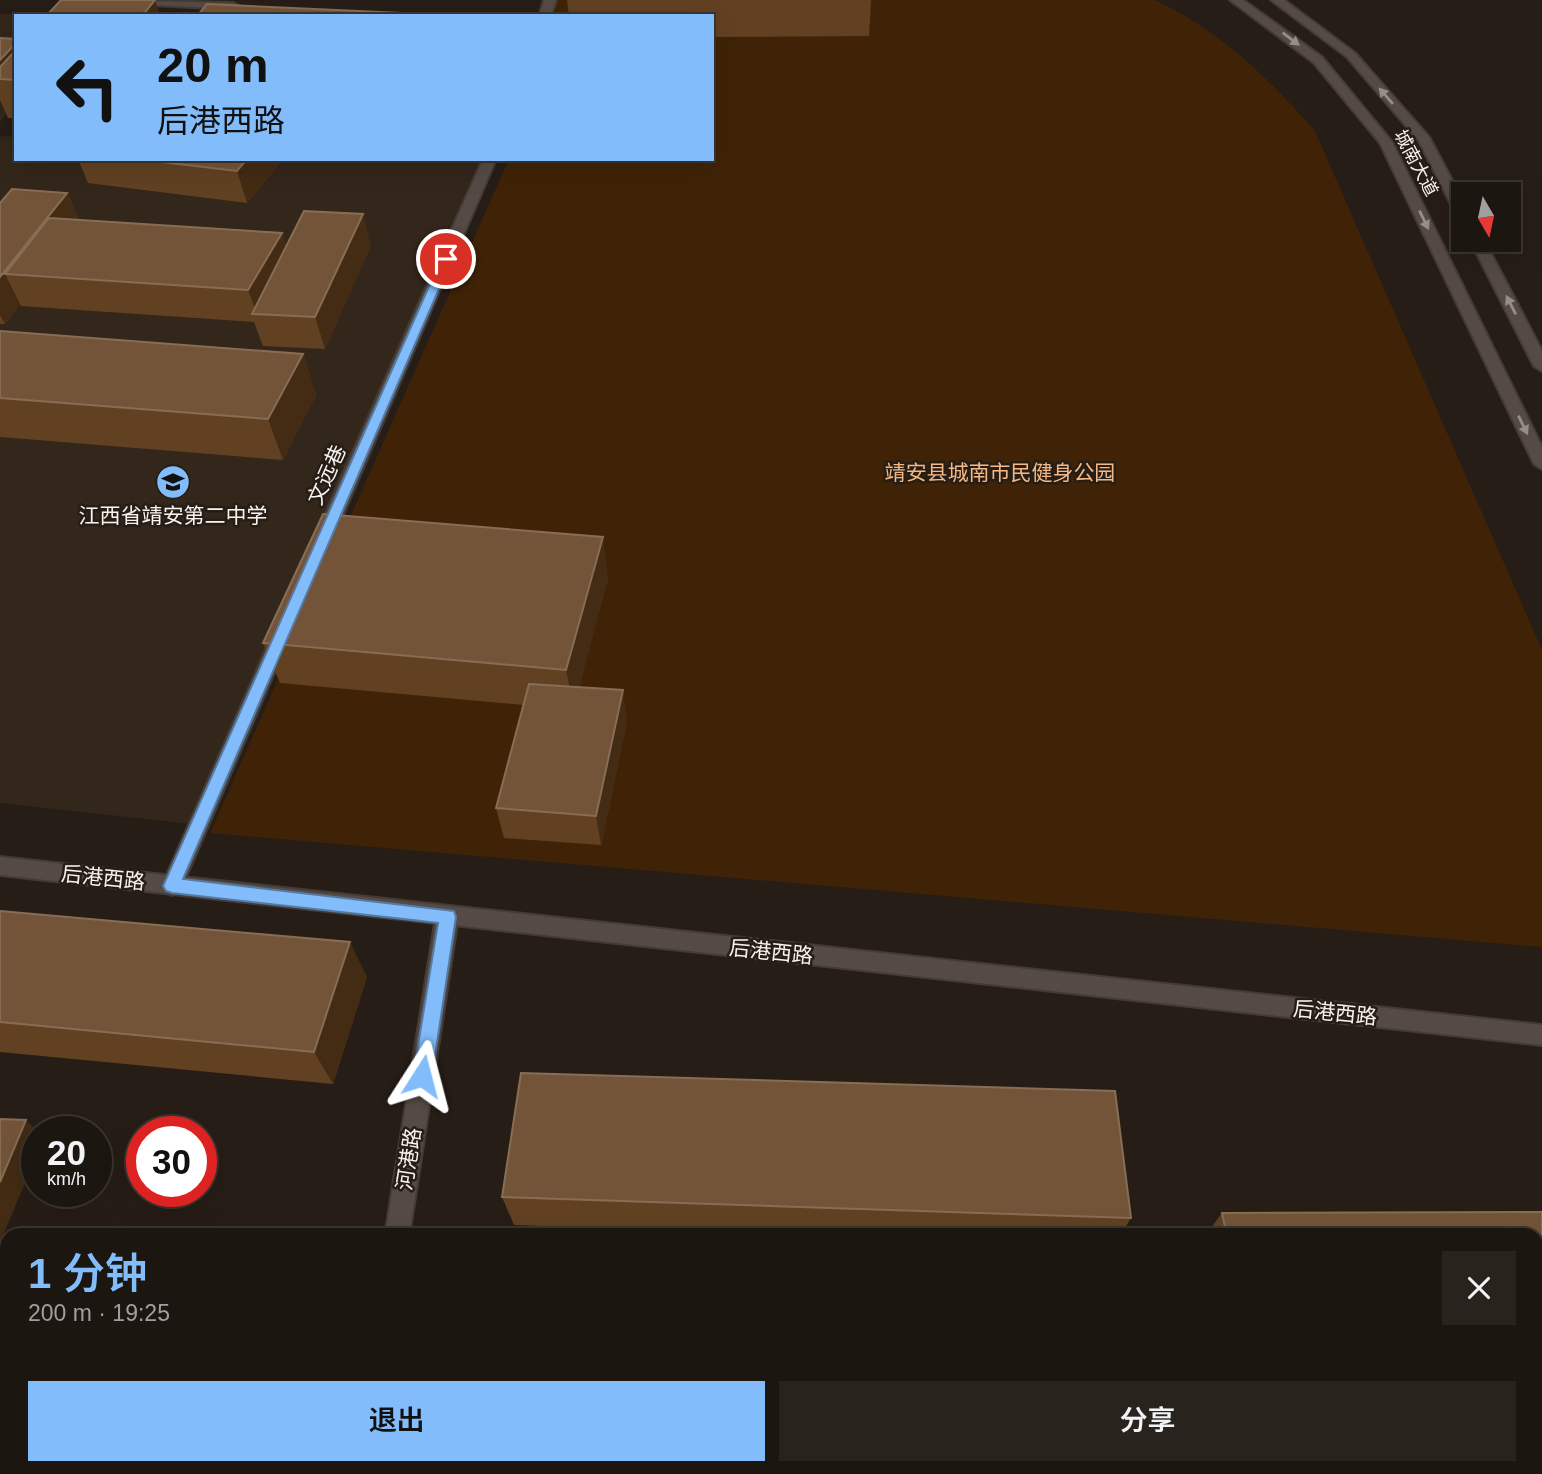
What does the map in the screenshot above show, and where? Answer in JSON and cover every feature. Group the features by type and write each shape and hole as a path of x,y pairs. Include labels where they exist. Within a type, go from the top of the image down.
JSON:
{"main road":[{"path":"111,0 250,7"},
{"name":"城南大道","path":"1236,0 1318,60 1386,142 1542,464"},
{"name":"城南大道","path":"1277,0 1352,55 1425,141 1451,191"},
{"name":"文远巷","path":"317,554 489,161"},
{"path":"1482,252 1542,366"},
{"path":"172,886 289,618"},
{"name":"后港西路","path":"0,866 1542,1035"},
{"name":"河港路","path":"398,1228 447,917"}],"shaded area":[{"path":"0,14 14,14 14,104 0,122"},
{"name":"江西省靖安第二中学","path":"0,136 14,137 14,161 493,162 191,824 0,803"}],"green space":[{"name":"靖安县城南市民健身公园","path":"556,0 1154,0 1200,25 1242,57 1315,131 1542,650 1542,947 210,833 508,161 714,161 714,14 556,14"}],"building":[{"path":"61,0 155,0 144,14 48,14"},
{"path":"207,4 424,14 199,14"},
{"path":"0,38 14,39 14,45 0,60"},
{"path":"14,52 14,80 0,79 0,67"},
{"path":"153,161 245,161 237,171"},
{"path":"12,189 67,193 0,277 0,203"},
{"path":"304,211 363,214 315,317 252,314"},
{"path":"49,218 282,233 248,290 5,274"},
{"path":"0,331 303,354 268,419 0,398"},
{"path":"323,514 603,537 566,670 263,643"},
{"path":"529,684 623,690 596,816 496,808"},
{"path":"0,911 350,942 314,1052 0,1022"},
{"path":"521,1073 1115,1091 1131,1218 502,1197"},
{"path":"0,1119 21,1120 21,1132 0,1182"},
{"path":"1542,1212 1542,1228 1225,1228 1222,1213"}],"place":[{"name":"江西省靖安第二中学","path":"173,482"}],"route":[{"path":"422,1076 447,917 172,886 446,259"}]}
